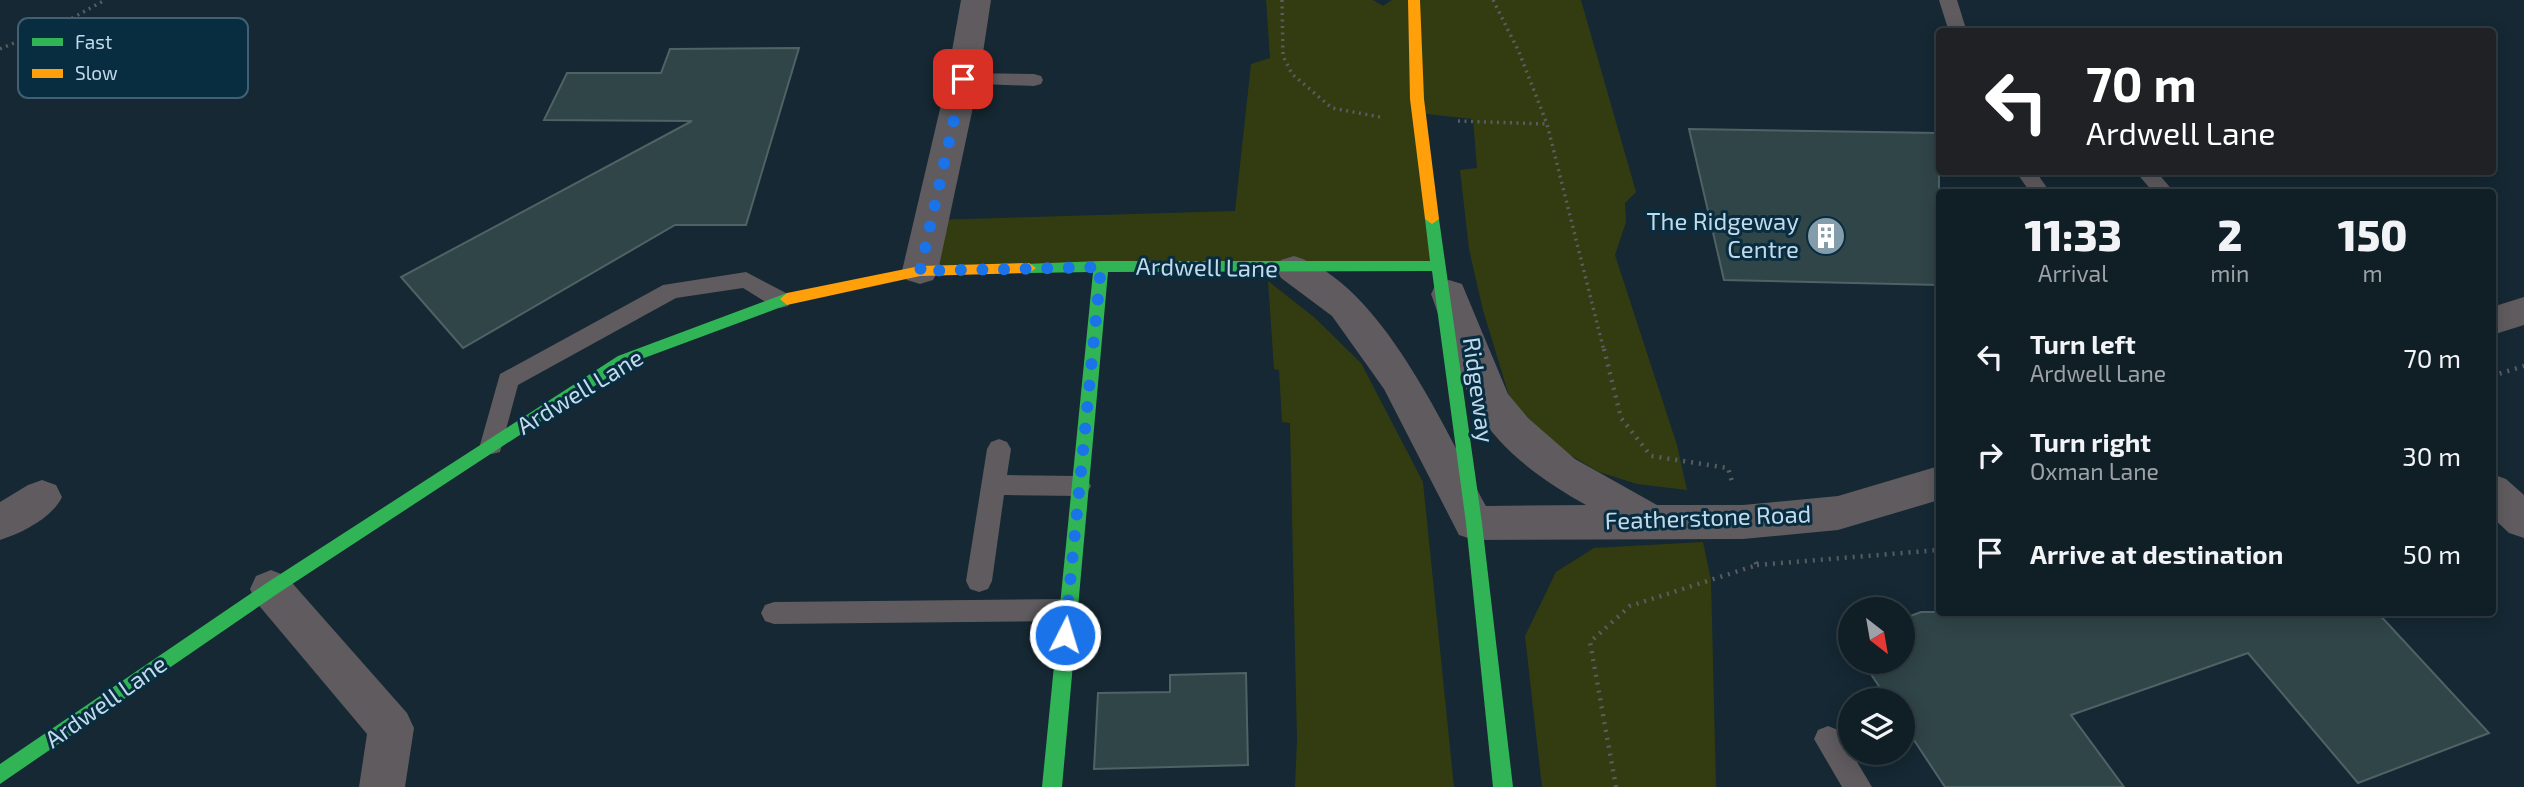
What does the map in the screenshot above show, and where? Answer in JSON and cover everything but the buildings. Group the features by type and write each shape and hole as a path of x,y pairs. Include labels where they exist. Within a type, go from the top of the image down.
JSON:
{"street":[{"path":"920,271 963,79 976,0"},
{"name":"Ridgeway","path":"1414,0 1421,139 1474,523 1503,787"},
{"path":"1438,266 1492,402 1514,429 1561,471 1652,523"},
{"name":"Ardwell Lane","path":"2,771 271,589 623,360 780,300 920,271 1101,267 1294,269 1438,266"},
{"path":"1052,787 1101,267"},
{"name":"Ardwell Lane","path":"1294,269 1345,306 1398,379 1474,523"},
{"path":"2496,320 2524,311"},
{"name":"Featherstone Road","path":"1474,523 1743,522 1838,513 1936,484"},
{"path":"2496,495 2524,521"},
{"path":"0,523 42,497"},
{"path":"271,589 391,728 382,787"}],"lane":[{"path":"1948,0 1957,28"},
{"path":"963,79 1034,80"},
{"path":"2149,175 2161,189"},
{"path":"492,445 508,380 671,291 746,281 780,300"},
{"path":"979,581 999,449"},
{"path":"993,485 1079,486"},
{"path":"774,613 1067,610"},
{"path":"1828,739 1858,787"}],"path":[{"path":"72,18 105,0"},
{"path":"1493,0 1519,52 1547,124"},
{"path":"0,49 18,41"},
{"path":"2496,375 2524,366"},
{"path":"1757,565 1936,551"}],"green space":[{"path":"1266,0 1373,0 1383,6 1392,0 1581,0 1636,192 1625,203 1626,222 1615,255 1677,445 1687,490 1637,484 1599,472 1543,439 1510,399 1483,310 1469,249 1460,170 1477,168 1473,119 1426,114 1438,266 920,271 931,220 1235,211 1251,64 1270,58"},
{"path":"1268,281 1315,318 1361,363 1423,482 1454,787 1295,787 1297,741 1290,423 1282,422 1279,370 1274,369"},
{"path":"1703,542 1711,580 1716,787 1542,787 1525,636 1556,572 1594,548"}],"traffic: fast":[{"path":"1432,219 1474,523 1503,787"},
{"path":"1052,787 1101,266"},
{"path":"1029,268 1438,266"},
{"path":"0,775 271,589 623,360 787,299"}],"traffic: slow":[{"path":"1414,0 1417,99 1432,219"},
{"path":"787,299 920,271 1029,268"}],"place":[{"name":"The Ridgeway Centre","path":"1826,236"}],"route":[{"path":"963,79 920,271 1101,267 1065,635"}]}
